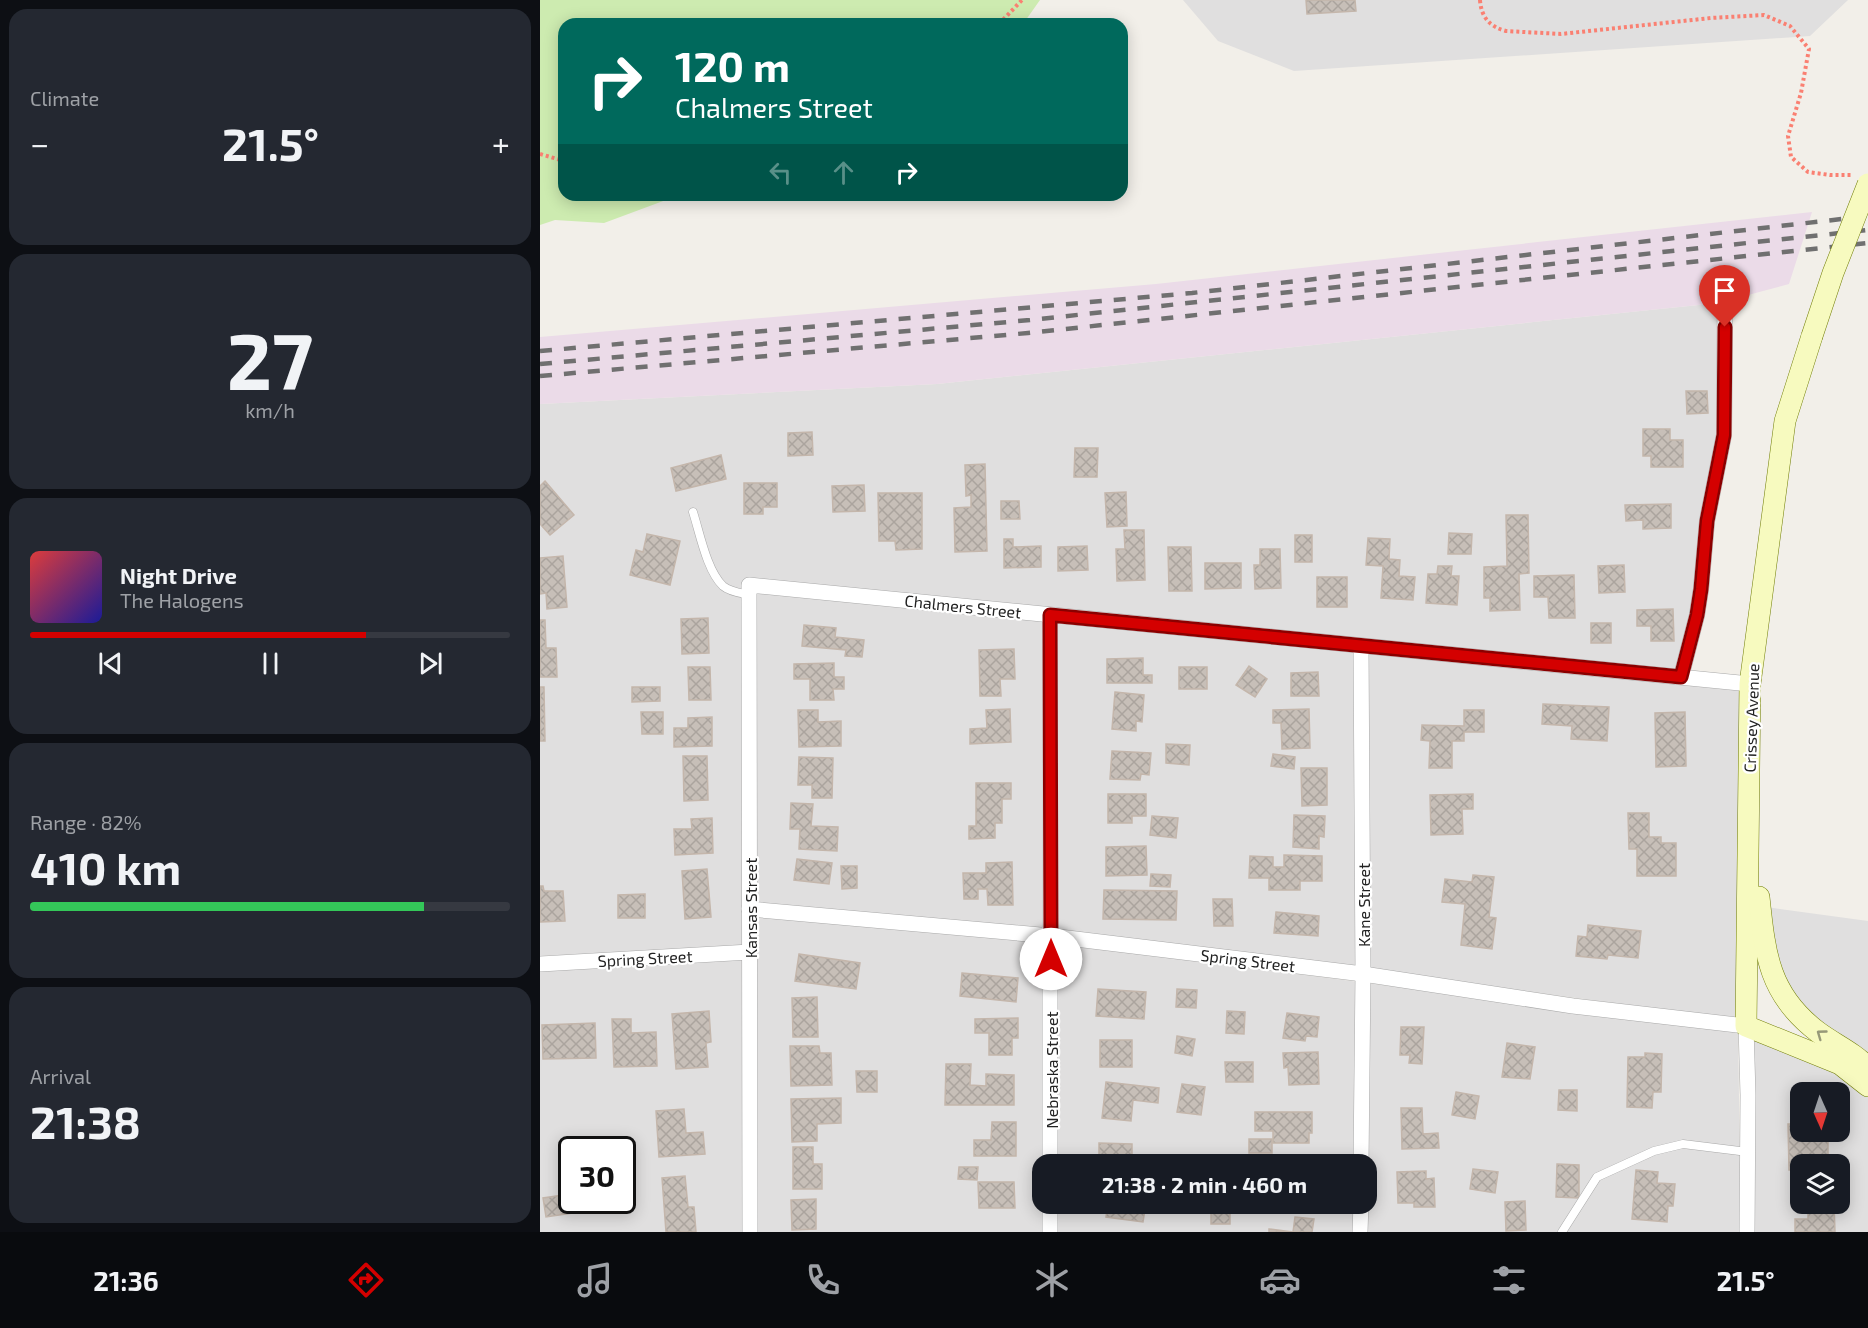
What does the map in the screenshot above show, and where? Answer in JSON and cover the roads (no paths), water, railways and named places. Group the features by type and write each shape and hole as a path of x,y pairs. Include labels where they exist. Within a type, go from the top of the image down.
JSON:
{"main road":[{"name":"Crissey Avenue","path":"1746,1026 1750,684 1785,421 1863,179"},
{"path":"1749,809 1763,932 1771,973 1785,1001 1803,1020 1868,1068"},
{"path":"1746,1026 1840,1064 1868,1086"}],"street":[{"path":"1681,677 1697,615 1707,521 1724,435 1725,305"},
{"name":"Chalmers Street","path":"749,590 1050,615 1750,684"},
{"name":"Kansas Street","path":"749,590 750,1232"},
{"name":"Nebraska Street","path":"1050,615 1050,1154"},
{"name":"Kane Street","path":"1361,646 1363,974 1361,1154"},
{"name":"Spring Street","path":"749,909 1051,936 1363,974 1574,1006 1746,1026"},
{"name":"Spring Street","path":"540,964 750,952"},
{"name":"Crissey Avenue","path":"1746,1026 1747,1232"},
{"path":"1050,1214 1050,1232"},
{"path":"1360,1232 1361,1214"}],"lane":[{"path":"693,513 711,569 716,577 729,590 749,590"},
{"path":"1562,1232 1597,1177 1654,1151 1683,1144 1748,1152"}],"railway":[{"path":"540,351 1192,293 1868,216"},
{"path":"540,364 1030,320 1868,230"},
{"path":"540,376 1028,333 1868,243"}]}
